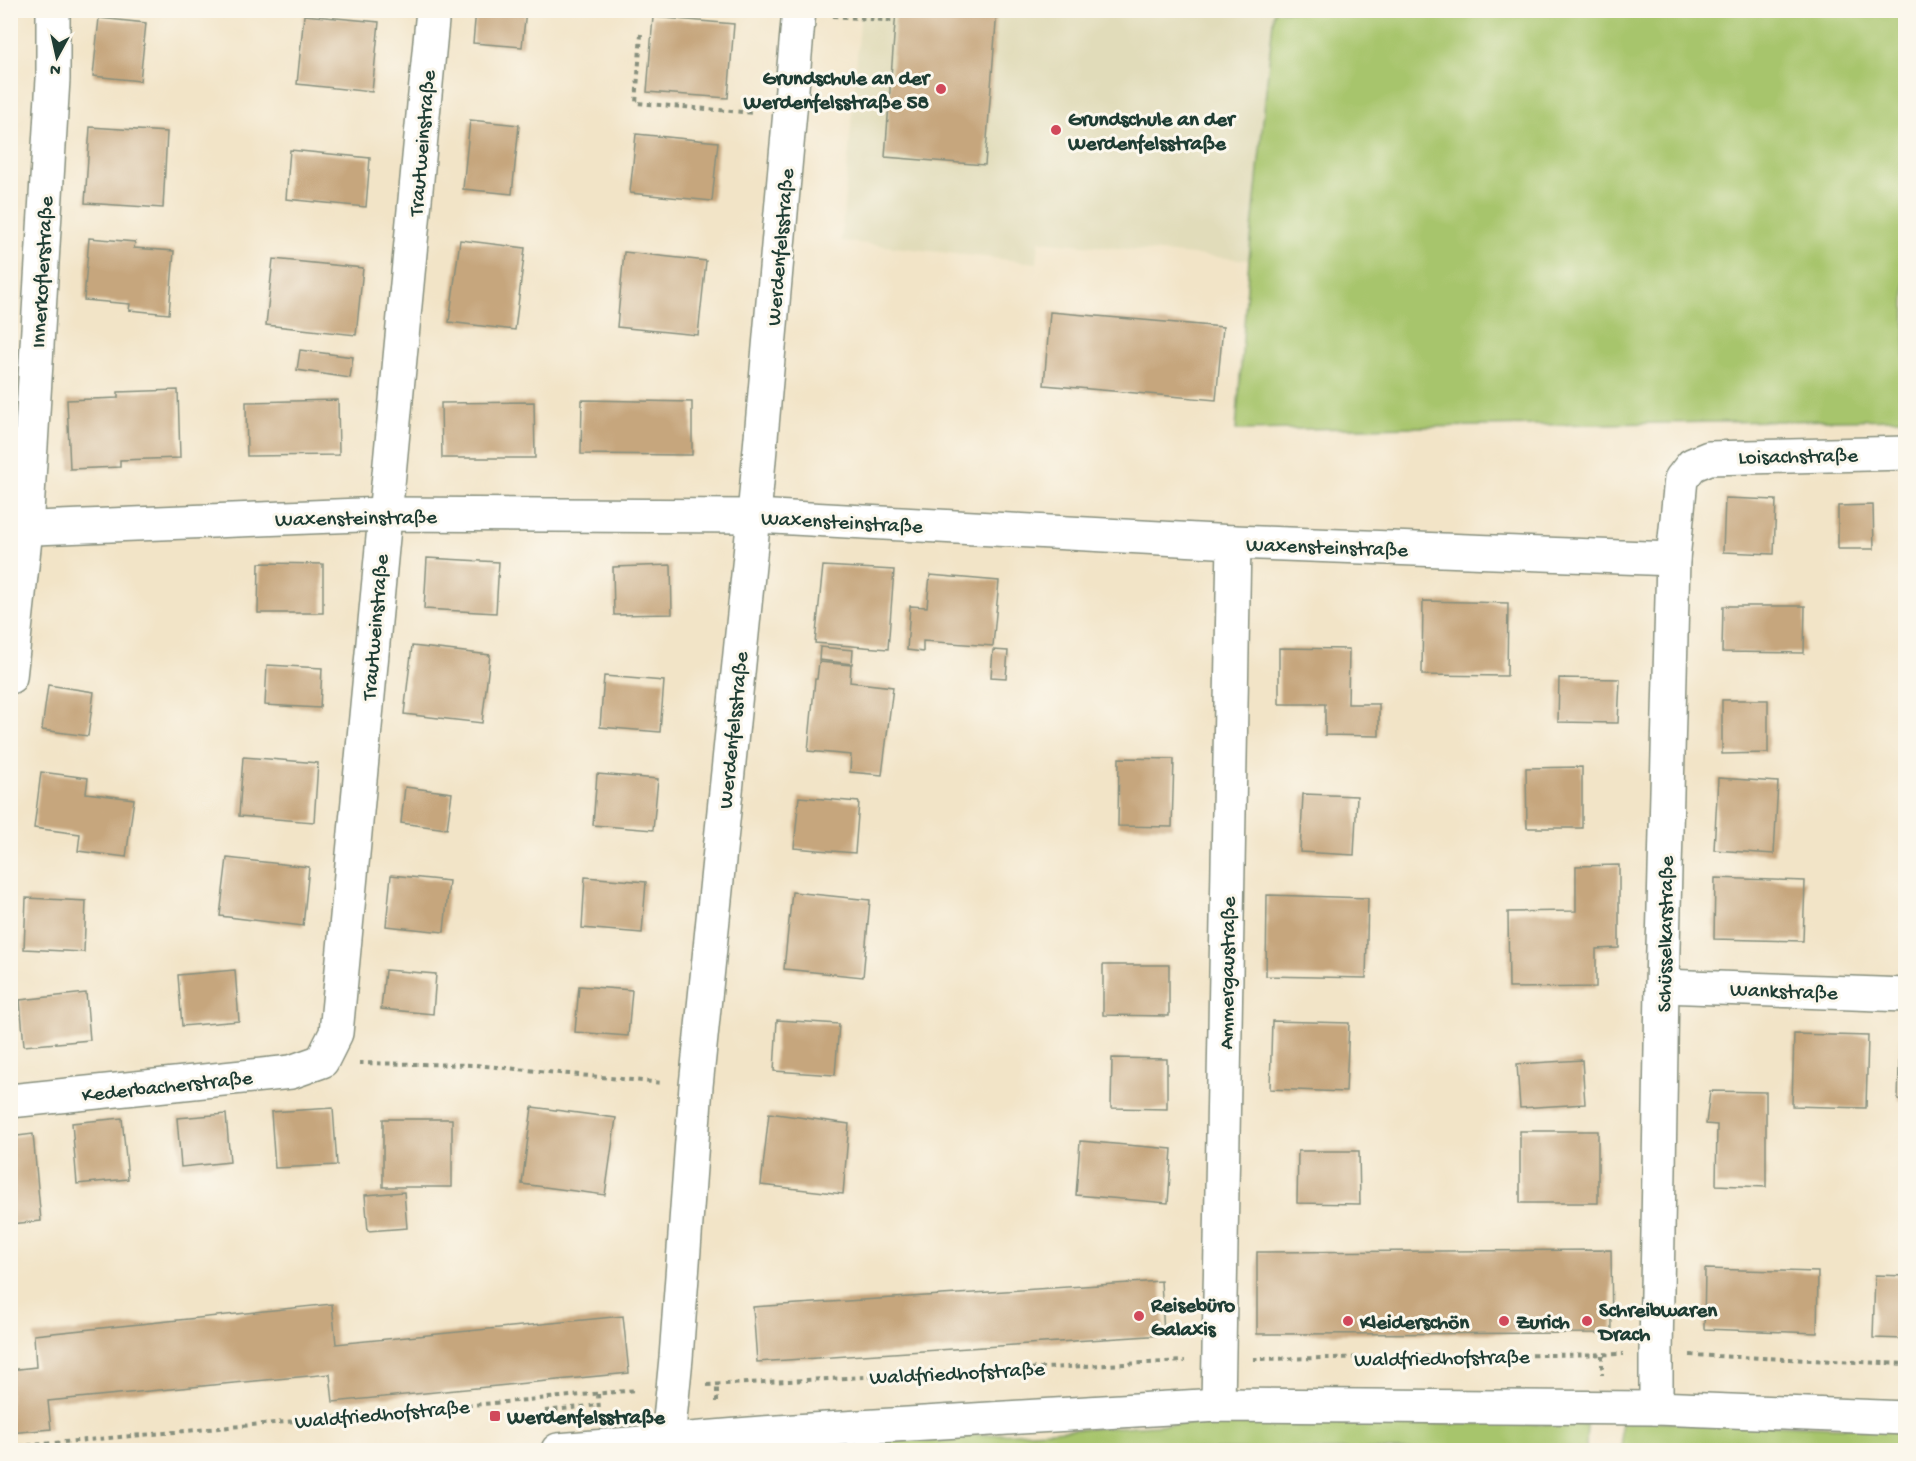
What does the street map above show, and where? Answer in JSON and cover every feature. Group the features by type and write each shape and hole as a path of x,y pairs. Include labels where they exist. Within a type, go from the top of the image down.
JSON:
{"street":[{"name":"Innerkoflerstraße","path":"10,677 18,529 53,78 53,10"},
{"name":"Trautweinstraße","path":"322,1061 336,1033 433,10"},
{"name":"Werdenfelsstraße","path":"667,1445 696,1086 754,516 799,12"},
{"name":"Loisachstraße","path":"1692,465 1709,458 1905,453"},
{"name":"Schüsselkarstraße","path":"1656,1408 1662,986 1673,560 1681,479 1692,465"},
{"name":"Waxensteinstraße","path":"18,529 385,514 754,516 1234,542 1673,560"},
{"name":"Ammergaustraße","path":"1218,1405 1234,542"},
{"name":"Wankstraße","path":"1662,986 1905,995"},
{"name":"Kederbacherstraße","path":"10,1101 291,1072 322,1061"},
{"path":"558,1450 667,1445 1218,1405 1656,1408 1905,1418"}],"path":[{"path":"799,12 895,21"},
{"path":"641,34 636,103 790,116"},
{"path":"322,1061 475,1065 696,1086"},
{"name":"Waldfriedhofstraße","path":"10,1447 673,1387 1218,1359 1656,1353 1905,1364"},
{"path":"545,1411 599,1406"}],"shaded area":[{"name":"Grundschule an der Werdenfelsstraße","path":"861,11 1274,11 1249,260 1039,241 1037,263 841,241"}],"green space":[{"path":"1274,11 1905,11 1905,419 1236,430 1249,260"},
{"path":"1621,1420 1905,1429 1905,1450 1622,1450"},
{"path":"1191,1423 1587,1424 1586,1450 731,1450 731,1449"}],"building":[{"path":"476,10 526,10 522,47 473,43"},
{"name":"Grundschule an der Werdenfelsstraße 58","path":"896,10 997,10 985,165 885,157"},
{"path":"304,15 379,22 372,92 297,84"},
{"path":"653,17 734,24 728,98 647,92"},
{"path":"99,18 146,23 140,81 93,76"},
{"path":"470,120 519,125 512,194 463,189"},
{"path":"90,127 167,132 163,208 85,203"},
{"path":"636,134 718,142 712,201 630,193"},
{"path":"290,150 370,158 366,207 286,199"},
{"path":"89,238 135,242 134,248 174,251 169,314 129,310 130,304 84,300"},
{"path":"460,240 525,248 515,330 449,322"},
{"path":"624,252 706,261 698,335 617,327"},
{"path":"273,259 363,268 356,335 266,325"},
{"path":"1050,312 1223,327 1216,400 1044,385"},
{"path":"300,350 353,357 350,378 297,370"},
{"path":"178,390 180,458 120,460 120,467 70,469 67,400 118,398 118,392"},
{"path":"338,400 339,455 247,456 246,402"},
{"path":"582,400 692,402 692,455 581,454"},
{"path":"534,402 535,458 442,458 441,403"},
{"path":"1725,498 1776,500 1774,554 1723,552"},
{"path":"1873,505 1874,549 1838,549 1838,506"},
{"path":"427,558 499,562 496,613 424,609"},
{"path":"259,563 323,564 323,613 258,613"},
{"path":"671,565 672,614 614,615 613,567"},
{"path":"823,566 894,570 888,649 815,643"},
{"path":"930,575 999,581 993,646 923,641 923,652 907,650 910,606 927,607"},
{"path":"1423,601 1508,603 1507,676 1422,675"},
{"path":"1723,606 1805,606 1804,653 1722,652"},
{"path":"412,646 490,655 482,723 404,714"},
{"path":"820,647 853,650 852,664 819,660"},
{"path":"1279,648 1349,649 1348,704 1379,704 1379,736 1325,735 1325,704 1279,704"},
{"path":"993,650 1008,651 1006,678 991,677"},
{"path":"819,662 851,665 850,682 893,687 882,775 850,772 851,755 808,751 815,679 817,679"},
{"path":"267,665 322,668 320,708 265,705"},
{"path":"604,676 664,681 660,732 600,727"},
{"path":"1559,678 1620,679 1618,723 1558,722"},
{"path":"48,685 94,692 88,736 42,730"},
{"path":"1722,700 1768,700 1768,753 1722,754"},
{"path":"1902,703 1906,704 1906,750 1901,750"},
{"path":"243,757 318,763 314,822 239,816"},
{"path":"1119,758 1174,759 1172,827 1118,826"},
{"path":"1582,767 1582,828 1527,828 1526,768"},
{"path":"41,772 88,778 86,793 134,799 126,857 78,851 80,834 34,828"},
{"path":"597,774 658,779 653,830 593,825"},
{"path":"1718,778 1778,782 1774,854 1714,850"},
{"path":"405,787 452,793 447,829 401,823"},
{"path":"1303,794 1357,796 1354,855 1300,852"},
{"path":"799,797 859,802 855,853 794,848"},
{"path":"227,858 309,867 303,926 220,916"},
{"path":"1619,865 1619,948 1596,949 1596,987 1509,988 1508,912 1576,911 1576,866"},
{"path":"391,875 449,881 444,932 386,926"},
{"path":"585,877 646,882 642,933 582,928"},
{"path":"1715,878 1805,881 1803,941 1714,939"},
{"path":"792,892 870,900 863,977 784,969"},
{"path":"1267,895 1368,898 1366,978 1266,976"},
{"path":"26,898 86,901 84,952 24,949"},
{"path":"1103,965 1169,965 1169,1016 1103,1015"},
{"path":"235,970 239,1021 182,1026 178,975"},
{"path":"385,970 436,974 433,1014 381,1009"},
{"path":"579,986 632,990 628,1036 575,1032"},
{"path":"86,993 90,1040 24,1046 20,1000"},
{"path":"777,1020 839,1024 835,1075 774,1071"},
{"path":"1272,1021 1349,1023 1346,1092 1270,1089"},
{"path":"1794,1034 1868,1036 1866,1108 1792,1106"},
{"path":"1900,1037 1906,1037 1906,1101 1898,1100"},
{"path":"1112,1058 1167,1059 1167,1109 1111,1108"},
{"path":"1582,1060 1585,1104 1520,1108 1517,1064"},
{"path":"1710,1091 1766,1092 1766,1187 1716,1185 1717,1125 1706,1124"},
{"path":"532,1107 616,1118 605,1195 522,1184"},
{"path":"333,1108 337,1165 275,1168 271,1112"},
{"path":"769,1113 849,1124 843,1194 761,1185"},
{"path":"226,1114 230,1162 181,1167 177,1118"},
{"path":"122,1118 128,1179 77,1184 72,1123"},
{"path":"383,1119 452,1119 452,1187 383,1187"},
{"path":"1520,1131 1598,1131 1598,1203 1520,1203"},
{"path":"33,1134 41,1221 10,1224 10,1137"},
{"path":"1080,1141 1172,1149 1168,1203 1076,1195"},
{"path":"1298,1151 1359,1151 1360,1204 1297,1203"},
{"path":"404,1192 407,1228 368,1231 365,1195"},
{"path":"1611,1250 1612,1333 1257,1334 1257,1252"},
{"path":"1705,1269 1818,1272 1817,1333 1704,1329"},
{"path":"1875,1275 1906,1276 1906,1339 1873,1338"},
{"path":"1161,1281 1164,1335 757,1362 753,1307"},
{"path":"332,1304 336,1344 623,1316 629,1373 333,1402 330,1374 149,1391 48,1401 51,1429 10,1433 10,1370 36,1367 34,1335"}],"place":[{"name":"Grundschule an der Werdenfelsstraße 58","path":"941,89"},
{"name":"Grundschule an der Werdenfelsstraße","path":"1056,130"},
{"name":"Reisebüro Galaxis","path":"1139,1316"},
{"name":"Kleiderschön","path":"1348,1321"},
{"name":"Zurich","path":"1504,1321"},
{"name":"Schreibwaren Drach","path":"1587,1321"},
{"name":"Werdenfelsstraße","path":"495,1416"}]}
